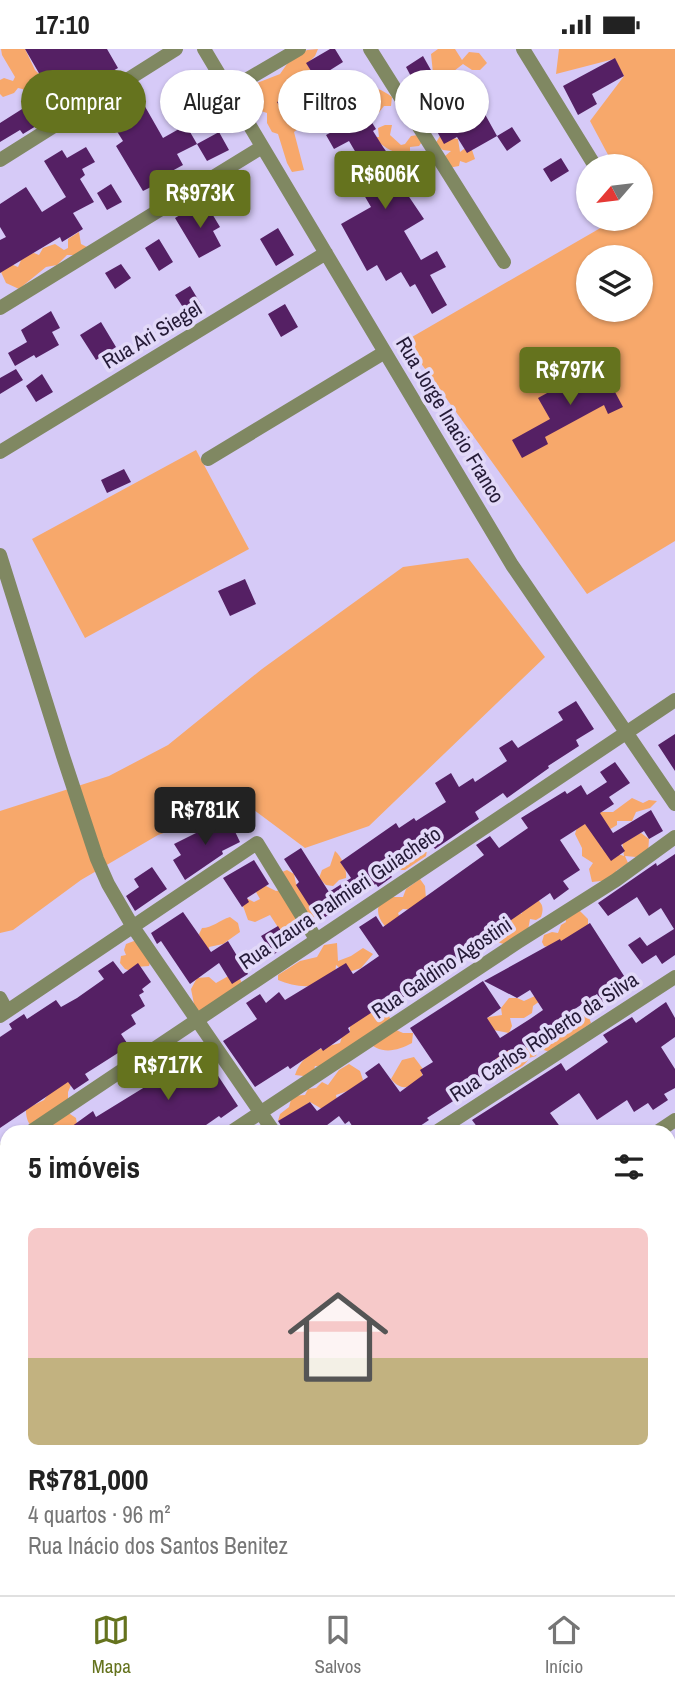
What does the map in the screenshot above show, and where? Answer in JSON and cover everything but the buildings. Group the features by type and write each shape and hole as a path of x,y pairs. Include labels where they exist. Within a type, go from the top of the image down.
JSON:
{"street":[{"path":"0,160 176,49"},
{"name":"Rua Jorge Inacio Franco","path":"204,49 217,70"},
{"path":"263,70 299,49"},
{"path":"370,49 504,262"},
{"path":"523,49 588,154"},
{"name":"Rua Jorge Inacio Franco","path":"254,133 512,565 675,804"},
{"path":"0,308 262,147"},
{"name":"Rua Ari Siegel","path":"0,452 326,253"},
{"path":"208,459 385,352"},
{"path":"0,555 63,756 108,884 133,927 269,1125"},
{"name":"Rua Izaura Palmieri Guiacheto","path":"40,1125 675,700"},
{"name":"Rua Galdino Agostini","path":"242,1125 616,880 675,837"},
{"path":"3,1009 133,927 257,843 316,939"},
{"name":"Rua Carlos Roberto da Silva","path":"447,1125 675,977"}],"shaded area":[{"path":"1,49 25,49 35,70 21,70 21,89 3,97 0,94 0,80 4,78 13,81 15,77"},
{"path":"318,49 307,64 311,70 283,70 287,64 307,50"},
{"path":"438,49 455,49 462,60 469,52 479,53 487,63 480,70 472,70 463,64 455,70 433,70 431,54"},
{"path":"559,49 675,49 675,541 587,594 405,341 595,231 653,231 653,154 608,154 590,121 624,76 614,59 556,74"},
{"path":"278,75 278,133 294,133 304,170 292,172 278,134 272,132 267,123 267,113 264,112 264,80"},
{"path":"381,91 392,97 391,106 384,106 381,110"},
{"path":"392,125 390,135 401,145 411,136 418,135 422,142 419,146 410,147 410,151 403,155 394,152 373,137 379,137 381,127"},
{"path":"440,136 458,139 460,152 464,149 472,150 475,159 466,163 460,161 459,166 448,168 445,156 451,151 443,150 435,144"},
{"path":"79,232 81,244 89,248 79,255 67,255 57,265 46,267 19,289 6,283 1,272 8,263 18,267 23,256 34,253 39,255 43,248 55,244 64,250 68,248 68,239"},
{"path":"196,450 249,549 85,638 32,539"},
{"path":"468,558 545,657 369,826 305,848 246,804 158,835 81,880 13,930 0,933 0,811 109,776 168,745 262,669 403,567"},
{"path":"632,798 643,803 649,800 657,801 650,808 636,812 632,821 617,821 617,825 597,837 602,849 624,856 622,841 641,833 649,839 648,853 636,857 625,856 628,863 616,871 617,877 606,884 601,881 592,882 589,869 593,863 582,856 582,848 575,834 578,824 591,822 601,812 613,812"},
{"path":"420,842 428,845 426,856 405,870 395,870 391,864 393,854 415,847"},
{"path":"335,851 344,863 346,878 333,886 326,885 319,878 322,870 330,866"},
{"path":"287,870 294,874 296,884 304,883 321,911 312,919 307,918 303,927 294,931 281,932 270,915 255,922 248,920 243,906 246,898 254,902 260,899 256,892 262,884 276,891 281,890 282,872"},
{"path":"420,879 425,886 426,899 416,910 403,909 398,913 401,921 396,937 380,919 380,903 385,897 403,897 406,889"},
{"path":"535,898 543,908 542,914 536,920 530,919 528,930 507,945 497,942 475,954 468,951 467,939 517,911 522,914 519,906"},
{"path":"579,910 588,919 588,926 560,943 544,946 544,935 558,933 561,925 566,922 565,916"},
{"path":"230,917 238,923 240,932 223,944 209,947 210,955 202,946 199,934 202,928"},
{"path":"140,941 151,959 149,966 136,967 131,971 120,963 121,956 126,955 126,944"},
{"path":"337,943 338,961 363,948 373,954 361,968 346,973 336,965 335,975 315,985 300,986 278,980 278,975 300,961 317,957 324,945"},
{"path":"232,974 240,979 244,987 204,1013 195,1009 191,989 197,978 209,977 216,983"},
{"path":"537,995 540,1001 533,1006 532,1013 524,1018 510,1018 512,1026 509,1033 488,1029 483,1021 502,1015 501,1008 509,998 524,1001"},
{"path":"578,1010 588,1015 591,1023 549,1052 539,1048 536,1056 529,1058 516,1069 506,1073 497,1067 495,1052 528,1041 537,1041 555,1027 558,1028"},
{"path":"373,1011 388,1013 394,1029 413,1033 412,1043 400,1048 382,1050 366,1039 326,1068 315,1066 312,1077 295,1075 307,1057 340,1043 342,1037 350,1032 350,1019"},
{"path":"414,1057 423,1069 422,1076 407,1087 399,1086 391,1079 402,1060"},
{"path":"349,1064 360,1071 363,1080 359,1087 336,1095 338,1105 329,1113 310,1102 278,1121 280,1114 289,1107 292,1096 305,1095 308,1089 316,1088 322,1082 328,1085 339,1070"},
{"path":"66,1078 71,1085 68,1103 61,1108 76,1118 77,1124 30,1125 26,1109 44,1100 54,1086"}]}
